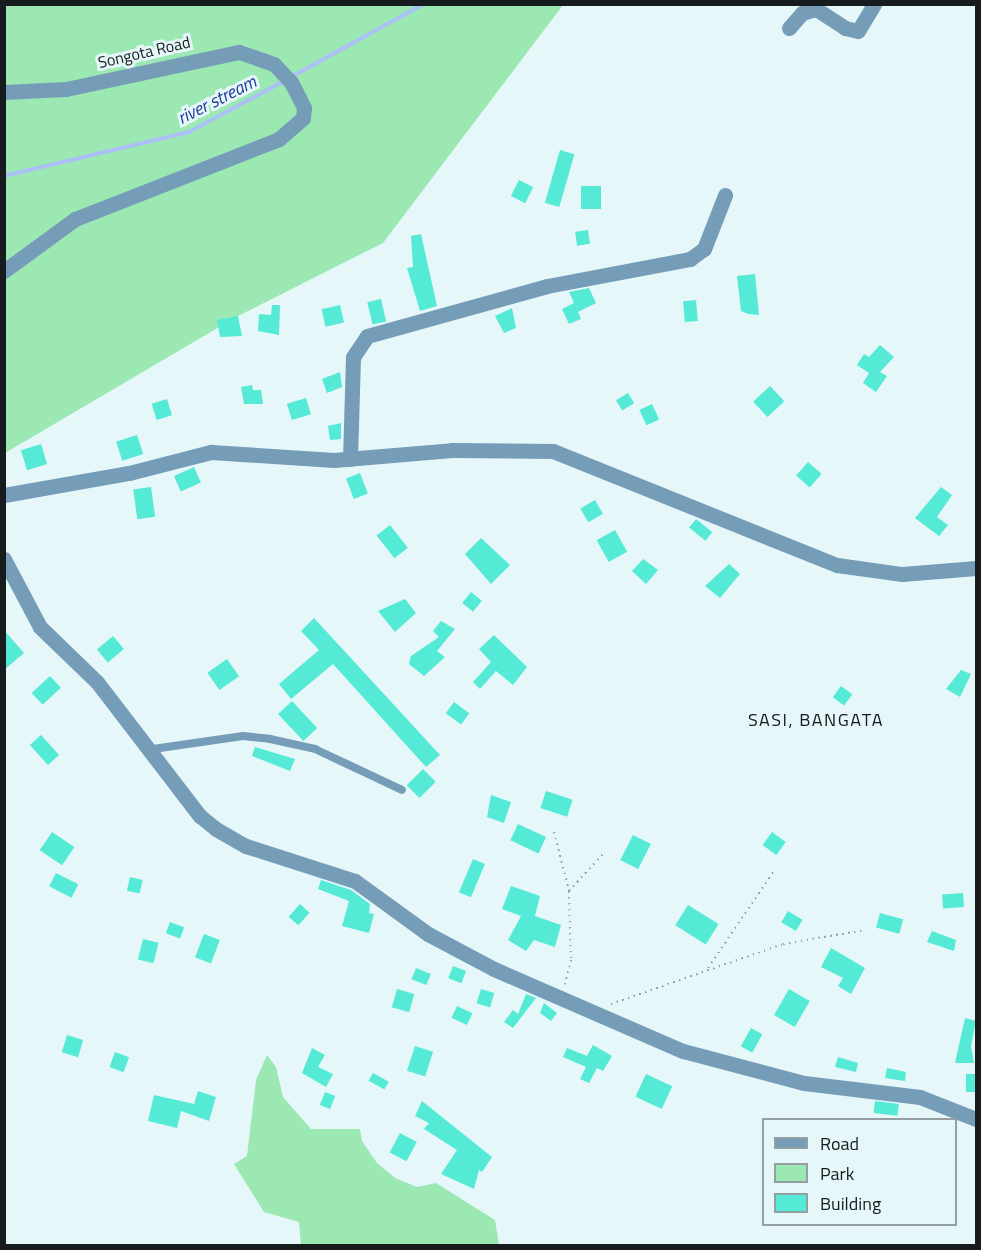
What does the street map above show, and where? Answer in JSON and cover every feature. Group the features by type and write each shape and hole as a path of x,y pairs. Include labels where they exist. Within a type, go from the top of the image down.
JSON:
{"street":[{"path":"789,27 802,14 816,9 858,31 874,4"},
{"name":"Songota Road","path":"4,92 66,89 239,52 263,58 289,78 304,108 303,118 279,140 75,219 4,271"},
{"path":"350,459 353,357 367,336 547,286 690,259 704,249 724,195"},
{"path":"4,495 129,473 211,452 350,459 497,448 553,451 837,565 902,574 976,568"},
{"path":"4,559 39,627 97,682 153,749 193,807 216,829 246,846 355,881 437,939 560,998 723,1064 804,1083 920,1097 976,1119"}],"lane":[{"path":"153,749 243,736 270,739 315,749 402,789"}],"path":[{"path":"554,832 569,891 566,921 571,960 560,998"},
{"path":"569,891 603,854"},
{"path":"708,968 774,871"},
{"path":"588,1010 783,944 865,930"}],"green space":[{"path":"4,5 563,5 383,243 238,316 5,453"},
{"path":"267,1055 276,1067 283,1097 311,1129 360,1129 362,1141 377,1163 395,1178 417,1187 436,1183 495,1220 499,1245 301,1245 299,1222 264,1212 234,1164 247,1156 256,1080"}],"building":[{"path":"560,150 574,154 559,207 545,203"},
{"path":"519,180 533,187 525,203 511,196"},
{"path":"581,186 601,186 601,209 581,209"},
{"path":"588,230 590,244 577,246 575,232"},
{"path":"421,234 437,306 420,311 407,268 413,267 411,236"},
{"path":"755,274 759,315 741,311 737,276"},
{"path":"589,288 596,303 578,312 581,319 569,324 562,309 574,303 569,292"},
{"path":"381,299 386,321 373,325 367,302"},
{"path":"696,300 698,321 685,322 683,301"},
{"path":"272,305 280,305 279,335 258,331 259,314 271,315"},
{"path":"340,305 344,323 326,327 321,309"},
{"path":"512,308 516,328 504,333 495,316"},
{"path":"238,316 242,336 220,337 217,320"},
{"path":"880,345 894,357 880,372 887,376 876,392 863,383 869,373 857,365 864,354 869,357"},
{"path":"340,372 342,387 327,393 322,379"},
{"path":"252,385 253,390 261,390 263,404 244,404 241,387"},
{"path":"770,386 784,401 768,417 753,402"},
{"path":"628,393 634,403 622,410 616,400"},
{"path":"306,398 311,414 292,420 287,404"},
{"path":"167,399 172,415 157,420 152,404"},
{"path":"652,404 659,419 646,425 639,410"},
{"path":"341,423 341,439 330,440 328,426"},
{"path":"137,435 143,454 122,461 116,442"},
{"path":"41,444 47,464 27,470 21,450"},
{"path":"808,462 822,474 810,487 796,476"},
{"path":"194,467 201,483 181,491 174,476"},
{"path":"360,473 368,494 354,499 346,478"},
{"path":"151,487 155,517 137,519 133,490"},
{"path":"941,487 952,495 937,517 948,525 939,536 915,518"},
{"path":"595,500 603,514 588,522 580,508"},
{"path":"696,519 712,532 705,541 689,528"},
{"path":"390,525 408,548 394,558 377,535"},
{"path":"615,530 627,552 609,562 597,540"},
{"path":"481,538 510,565 491,584 465,554"},
{"path":"643,559 658,570 646,584 632,571"},
{"path":"729,564 740,574 720,598 705,586"},
{"path":"471,592 482,601 473,612 462,603"},
{"path":"405,599 416,613 395,632 378,611"},
{"path":"314,618 440,755 426,767 333,664 291,699 279,684 319,650 301,631"},
{"path":"441,621 455,629 437,651 445,657 424,676 409,664 411,656 439,637 433,631"},
{"path":"4,630 24,653 4,670"},
{"path":"494,635 527,667 513,685 496,671 480,689 473,682 491,662 479,649"},
{"path":"113,636 124,649 108,663 97,649"},
{"path":"227,659 239,676 219,690 207,673"},
{"path":"961,670 971,674 960,697 946,689"},
{"path":"50,676 61,688 43,705 32,693"},
{"path":"841,686 852,694 844,706 833,697"},
{"path":"292,701 317,728 303,741 278,714"},
{"path":"454,702 469,713 461,724 446,713"},
{"path":"41,735 59,755 48,765 30,745"},
{"path":"255,747 295,759 290,771 252,756"},
{"path":"423,769 436,782 419,798 407,785"},
{"path":"546,791 573,800 567,817 540,808"},
{"path":"491,795 511,802 504,823 487,817"},
{"path":"518,824 546,837 538,853 510,840"},
{"path":"52,832 74,847 62,865 40,850"},
{"path":"772,832 786,842 776,855 763,845"},
{"path":"633,835 651,844 638,869 620,860"},
{"path":"473,859 485,864 471,897 459,892"},
{"path":"56,873 78,884 71,898 49,886"},
{"path":"130,877 143,880 140,894 127,891"},
{"path":"321,880 351,890 370,904 369,913 374,914 369,933 342,926 349,901 318,889"},
{"path":"511,886 540,896 535,916 561,925 555,947 534,940 526,951 508,940 521,916 502,909"},
{"path":"963,893 964,907 943,908 942,894"},
{"path":"300,904 310,913 298,925 289,917"},
{"path":"688,905 719,924 706,944 675,925"},
{"path":"788,911 803,920 796,931 781,922"},
{"path":"880,913 903,919 899,934 876,927"},
{"path":"170,922 184,927 180,938 166,933"},
{"path":"932,931 956,940 954,951 927,942"},
{"path":"204,934 220,940 211,963 195,957"},
{"path":"143,939 159,943 153,963 138,959"},
{"path":"831,948 865,968 851,994 838,986 843,978 821,967"},
{"path":"453,966 466,971 461,983 448,978"},
{"path":"416,968 431,974 426,985 412,979"},
{"path":"397,989 414,994 409,1012 392,1007"},
{"path":"481,989 494,993 490,1007 477,1003"},
{"path":"789,989 810,1001 795,1027 774,1015"},
{"path":"526,994 536,998 513,1028 504,1022 513,1010 518,1014"},
{"path":"544,1003 557,1013 551,1021 540,1013"},
{"path":"457,1006 472,1013 467,1025 452,1018"},
{"path":"965,1018 976,1021 971,1046 974,1063 955,1063"},
{"path":"751,1028 762,1034 752,1053 741,1046"},
{"path":"67,1035 83,1040 78,1057 62,1052"},
{"path":"593,1045 612,1056 603,1071 597,1068 589,1083 580,1079 586,1067 563,1057 567,1048 587,1056"},
{"path":"415,1046 433,1052 425,1077 407,1071"},
{"path":"312,1048 325,1055 318,1067 333,1074 326,1087 302,1073"},
{"path":"115,1052 129,1057 124,1072 110,1067"},
{"path":"838,1057 858,1063 856,1072 835,1067"},
{"path":"887,1068 906,1072 905,1081 885,1078"},
{"path":"373,1073 389,1082 384,1090 369,1081"},
{"path":"646,1074 672,1086 662,1109 635,1097"},
{"path":"966,1074 976,1074 976,1092 966,1092"},
{"path":"198,1091 216,1097 209,1121 181,1111 177,1128 148,1121 154,1095 194,1104"},
{"path":"325,1092 335,1096 330,1109 320,1105"},
{"path":"422,1101 492,1157 482,1172 479,1170 474,1189 441,1174 457,1150 424,1129 429,1123 415,1116"},
{"path":"875,1101 899,1104 897,1116 874,1113"},
{"path":"400,1133 417,1142 406,1161 390,1152"}],"waterway":[{"name":"river stream","path":"291,77 424,4"},
{"name":"river stream","path":"4,176 189,132 284,81"}],"district":[{"name":"SASI, BANGATA","path":"816,720"}]}
